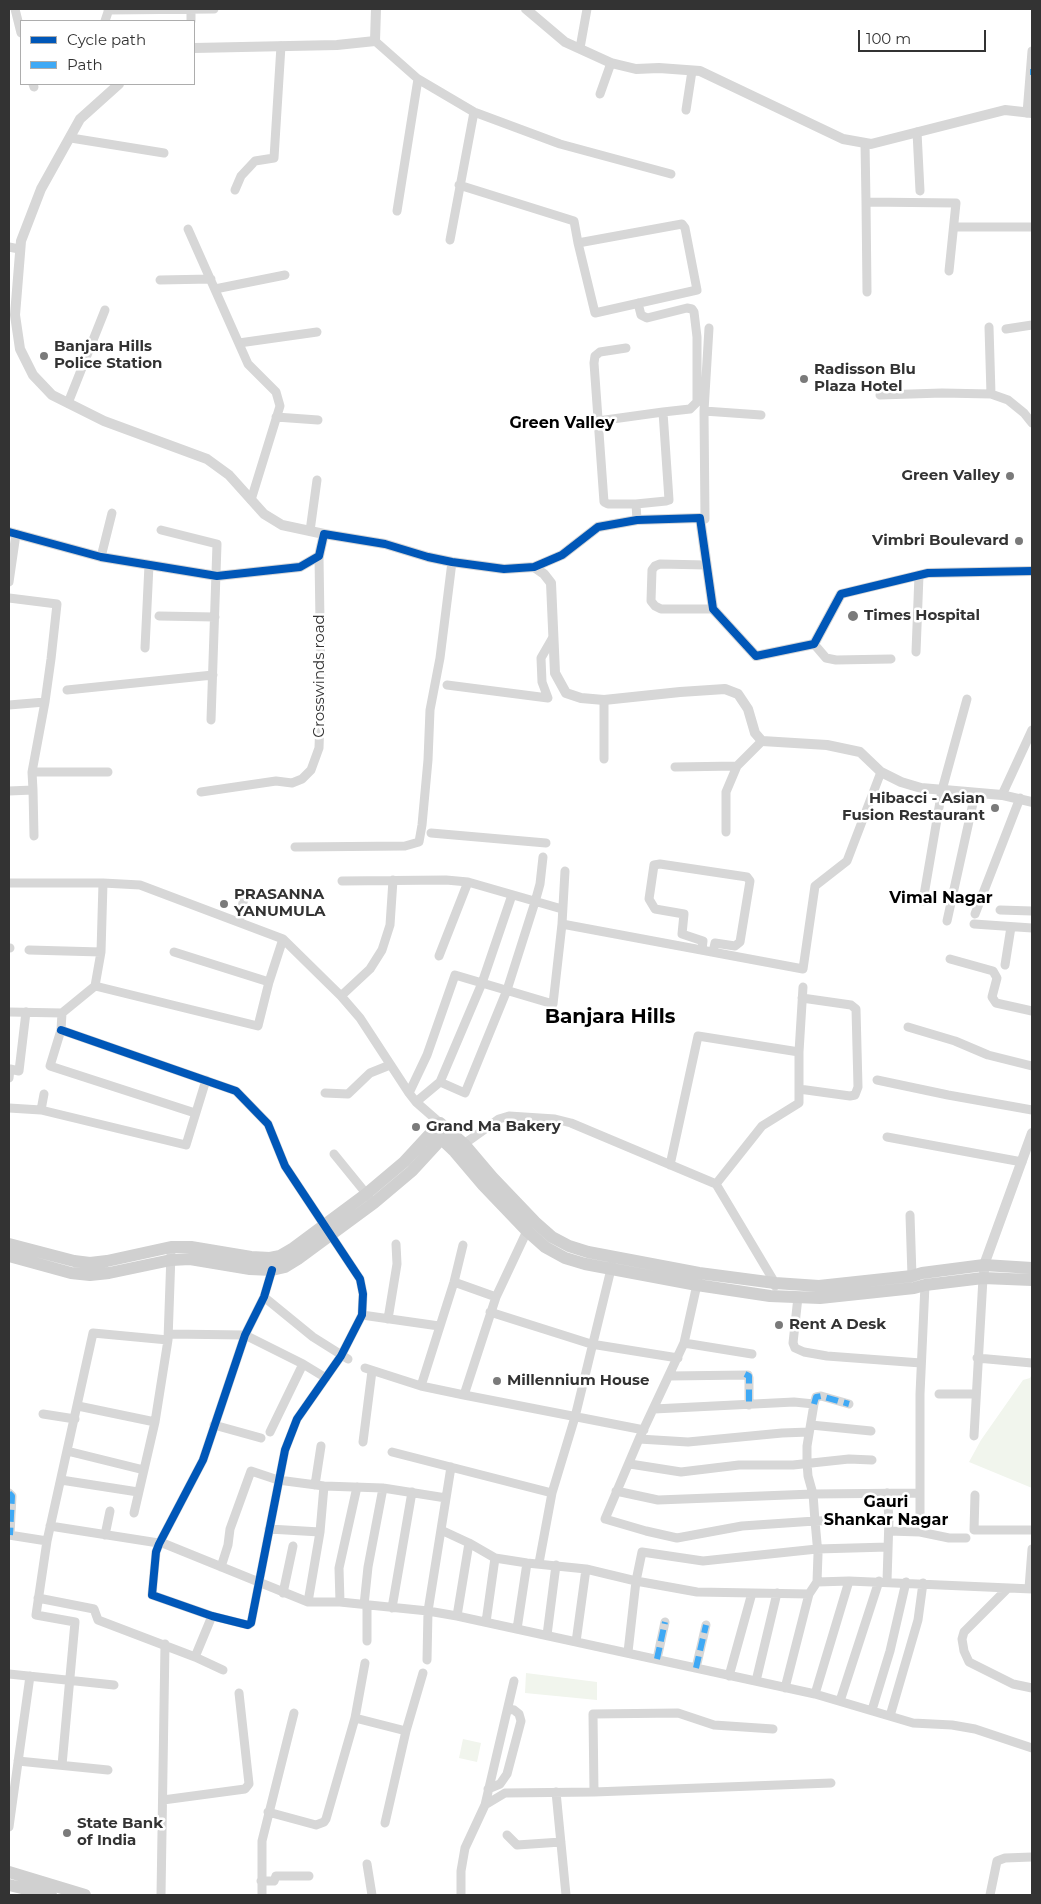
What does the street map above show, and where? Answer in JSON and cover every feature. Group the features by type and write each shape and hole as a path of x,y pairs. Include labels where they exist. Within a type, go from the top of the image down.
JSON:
{"main road":[{"path":"441,1131 464,1144 492,1177 552,1237 569,1246 612,1262 698,1279 775,1289 912,1276 922,1273 983,1272 1032,1268"},
{"path":"9,1256 71,1273 90,1275 109,1273 171,1253 190,1260 250,1269 272,1270 285,1267 292,1263 328,1230 370,1199 404,1162 441,1131"},
{"path":"441,1131 527,1231 545,1247 565,1258 585,1264 612,1262"},
{"path":"9,1244 74,1262 90,1263 211,1250 251,1257 270,1258 280,1256 328,1230"},
{"path":"775,1289 798,1297 820,1298 914,1288 983,1272 1032,1280"},
{"path":"9,1872 85,1895"},
{"path":"9,1885 52,1895"}],"street":[{"path":"15,9 20,29"},
{"path":"109,10 214,9"},
{"path":"376,9 375,40 418,79 474,112 560,144 671,174"},
{"path":"526,9 565,42 611,63 636,69 659,68 700,71 843,139 871,144 1005,110 1030,113 1032,51"},
{"path":"580,48 587,9"},
{"path":"195,48 337,45 375,40"},
{"path":"236,190 241,176 255,161 274,158 280,46"},
{"path":"600,94 611,63"},
{"path":"686,110 692,71"},
{"path":"397,211 418,79"},
{"path":"119,85 80,119 42,189 14,248 15,316 20,348 33,375 52,395 104,421 207,458 229,475 264,514 282,525 385,544 452,562 504,569 534,567 562,554 598,527 637,520 700,518 712,609 756,656 814,644 841,594 928,573 1032,571"},
{"path":"450,240 474,112"},
{"path":"917,132 920,190"},
{"path":"71,138 164,153"},
{"path":"865,143 868,292"},
{"path":"459,185 574,221 578,244 595,313 697,290 686,228 682,224 578,244"},
{"path":"866,202 956,203 949,271"},
{"path":"954,227 1032,227"},
{"path":"188,228 248,364 276,392 280,406 250,500"},
{"path":"215,289 285,276"},
{"path":"160,280 211,280"},
{"path":"598,421 690,409 697,402 697,337 694,312 692,309 687,308 647,318 641,315 638,303"},
{"path":"68,403 105,310"},
{"path":"1006,329 1032,325"},
{"path":"989,327 991,394"},
{"path":"705,518 704,411 709,328"},
{"path":"239,343 317,332"},
{"path":"626,348 600,352 595,356 604,502 608,504 636,504 669,500 663,412"},
{"path":"880,395 991,394 1008,400 1024,413 1032,423"},
{"path":"704,411 761,415"},
{"path":"276,416 318,420"},
{"path":"310,531 317,480"},
{"path":"636,504 637,520"},
{"path":"101,557 112,513"},
{"path":"161,530 217,544 211,720"},
{"path":"9,582 13,533 101,557 217,576 300,567 319,556 324,534"},
{"name":"Crosswinds road","path":"201,792 276,781 292,783 302,779 311,770 319,748 321,690 319,556"},
{"path":"295,848 405,846 419,842 427,770 430,710 440,658 452,562"},
{"path":"706,565 660,564 655,566 652,570 651,601 655,606 662,609 712,609"},
{"path":"144,648 149,565"},
{"path":"534,567 544,574 551,583 555,673 566,693 581,698 604,700 725,689 738,694 748,710 755,733 762,741 827,745 860,752 882,772 921,788 1002,795 1032,802"},
{"path":"916,652 920,575"},
{"path":"9,598 57,604 45,702 32,772 34,836"},
{"path":"159,616 215,617"},
{"path":"447,685 548,698 542,682 541,658 552,639"},
{"path":"814,644 826,658 836,660 891,659"},
{"path":"67,690 213,675"},
{"path":"923,901 942,790 967,699"},
{"path":"604,700 604,758"},
{"path":"9,704 45,702"},
{"path":"1002,795 1032,730"},
{"path":"726,832 726,792 737,766 762,741"},
{"path":"675,767 737,766"},
{"path":"32,772 108,772"},
{"path":"562,924 804,969 815,886 847,861 882,772"},
{"path":"9,791 33,790"},
{"path":"947,921 975,794"},
{"path":"975,914 1020,798"},
{"path":"431,833 546,843"},
{"path":"440,1082 465,1094 507,990 536,902 540,884 542,857"},
{"path":"702,950 703,941 682,934 684,914 655,909 649,900 654,865 660,864 747,877 750,881 740,942 735,946 715,943 713,952"},
{"path":"409,1093 427,1055 455,975 553,1004 562,924 565,871"},
{"path":"341,996 370,969 382,950 390,925 393,880"},
{"path":"342,881 446,880 468,882 562,909"},
{"path":"440,956 468,882"},
{"path":"9,883 103,883 140,886 283,939 341,996 360,1018 409,1093 441,1131"},
{"path":"9,1012 62,1013 95,986 101,952 103,883"},
{"path":"239,922 245,893"},
{"path":"416,1102 440,1082 482,983 512,895"},
{"path":"1000,910 1032,911"},
{"path":"974,924 1032,928"},
{"path":"1004,965 1011,927"},
{"path":"95,986 258,1026 269,982 283,939"},
{"path":"29,950 101,952"},
{"path":"174,952 269,982"},
{"path":"950,960 993,971 997,978 992,997 996,1003 1032,1011"},
{"path":"716,1184 762,1126 799,1103 802,987"},
{"path":"799,1090 850,1096 855,1095 858,1087 857,1012 854,1006 802,998"},
{"path":"9,1078 10,1069 19,1071 26,1012"},
{"path":"62,1013 61,1030 50,1066 195,1113"},
{"path":"908,1027 954,1041 988,1056 1032,1066"},
{"path":"61,1030 236,1091 268,1124 285,1166 360,1279 363,1294 362,1316 345,1358 326,1378 297,1419 285,1450 251,1623 248,1625 212,1616 152,1595 158,1544 204,1460 245,1335 264,1297 272,1270"},
{"path":"670,1165 698,1036 799,1052"},
{"path":"325,1093 348,1094 370,1073 390,1065"},
{"path":"9,1108 42,1110 186,1145 206,1080"},
{"path":"877,1080 1032,1110"},
{"path":"42,1110 44,1094"},
{"path":"464,1144 499,1119 509,1116 520,1115 555,1119 571,1122 716,1184 775,1289"},
{"path":"974,1436 983,1272 1032,1133"},
{"path":"887,1137 1022,1162"},
{"path":"334,1154 370,1199"},
{"path":"910,1215 912,1276"},
{"path":"464,1395 490,1312 527,1231"},
{"path":"388,1319 397,1264 396,1244"},
{"path":"421,1386 454,1282 463,1245"},
{"path":"134,1513 155,1422 169,1337 171,1253"},
{"path":"539,1563 552,1494 574,1417 612,1262"},
{"path":"698,1279 684,1343 639,1439 605,1519 677,1538 742,1526 889,1519"},
{"path":"454,1282 496,1297"},
{"path":"920,1532 919,1493 925,1285"},
{"path":"264,1297 313,1337 345,1358"},
{"path":"798,1297 793,1343 795,1348 804,1352 827,1356 922,1363"},
{"path":"490,1312 591,1344 678,1358"},
{"path":"362,1316 440,1326"},
{"path":"62,1765 75,1622 36,1615 50,1526 94,1333 169,1337 245,1335 303,1364 326,1378"},
{"path":"684,1343 752,1354"},
{"path":"977,1358 1032,1363"},
{"path":"270,1432 303,1364"},
{"path":"363,1442 369,1369 421,1386 644,1430"},
{"path":"669,1376 748,1375 749,1405"},
{"path":"939,1394 976,1394"},
{"path":"785,1688 808,1594 817,1582 818,1549 816,1521 807,1462 814,1404 816,1397 821,1396 849,1404"},
{"path":"654,1409 794,1402 814,1404"},
{"path":"78,1406 155,1422"},
{"path":"43,1414 75,1419"},
{"path":"214,1425 261,1438"},
{"path":"639,1439 688,1442 810,1429 871,1431"},
{"path":"308,1602 320,1532 319,1485 322,1446"},
{"path":"67,1452 144,1470"},
{"path":"392,1452 552,1494"},
{"path":"630,1464 681,1472 739,1465 793,1465 849,1459 872,1460"},
{"path":"427,1660 428,1611 450,1467"},
{"path":"221,1567 228,1546 230,1529 251,1471 278,1480 319,1485 383,1488 446,1498"},
{"path":"61,1480 138,1492"},
{"path":"340,1602 339,1568 357,1487"},
{"path":"367,1642 368,1567 383,1488"},
{"path":"616,1491 658,1500 813,1494 919,1493"},
{"path":"392,1608 412,1492"},
{"path":"9,1493 12,1496 9,1535 47,1541"},
{"path":"840,1701 883,1581 888,1548 889,1519 887,1493"},
{"path":"975,1495 974,1530 1032,1530"},
{"path":"105,1535 110,1511"},
{"path":"50,1526 164,1544 308,1602 340,1602 428,1611 486,1622 815,1694 913,1723 952,1725 975,1729 1032,1748"},
{"path":"269,1529 320,1532"},
{"path":"441,1530 495,1558 586,1569 636,1581 697,1592 808,1594"},
{"path":"888,1531 920,1532 949,1538 966,1538"},
{"path":"456,1616 469,1543"},
{"path":"283,1593 293,1546"},
{"path":"628,1652 636,1581 642,1552 703,1561 818,1549 888,1548"},
{"path":"817,1582 883,1581 1031,1588 1032,1549"},
{"path":"486,1622 495,1558"},
{"path":"517,1629 527,1563"},
{"path":"547,1635 556,1565"},
{"path":"576,1642 586,1569"},
{"path":"815,1694 848,1581"},
{"path":"872,1710 890,1651 906,1582"},
{"path":"890,1716 918,1620 923,1583"},
{"path":"1008,1588 964,1632 962,1639 964,1651 969,1662 1013,1684 1032,1688"},
{"path":"729,1676 752,1593"},
{"path":"756,1681 777,1593"},
{"path":"38,1598 94,1609 98,1620 165,1644 223,1670"},
{"path":"195,1657 212,1616"},
{"path":"657,1659 665,1622"},
{"path":"696,1668 706,1625"},
{"path":"161,1895 165,1644"},
{"path":"268,1812 316,1824 324,1822 355,1718 365,1663"},
{"path":"384,1823 406,1731 423,1672"},
{"path":"9,1674 114,1685"},
{"path":"9,1827 30,1676"},
{"path":"461,1895 461,1871 465,1848 484,1805 514,1681"},
{"path":"163,1800 245,1789 249,1784 239,1693"},
{"path":"488,1789 500,1784 507,1774 521,1721 519,1714 514,1710 508,1709"},
{"path":"262,1895 262,1841 294,1713"},
{"path":"594,1792 593,1714 678,1713 714,1725 773,1729"},
{"path":"355,1718 406,1731"},
{"path":"18,1761 108,1770"},
{"path":"484,1805 505,1793 594,1792 831,1782"},
{"path":"556,1792 566,1895"},
{"path":"507,1835 517,1845 561,1842"},
{"path":"990,1895 997,1861 1005,1858 1032,1857"},
{"path":"368,1864 372,1895"},
{"path":"261,1881 274,1881 276,1876 309,1876"}],"shaded area":[{"path":"1032,1374 1032,1488 969,1462 981,1440 1023,1380 1030,1378"},
{"path":"526,1673 597,1682 597,1700 525,1693"},
{"path":"463,1739 481,1743 477,1762 459,1758"}],"marked path":[{"path":"745,1374 749,1376 749,1405"},
{"path":"814,1404 816,1397 821,1396 849,1404"},
{"path":"9,1493 12,1496 10,1535"},
{"path":"657,1659 665,1622"},
{"path":"696,1668 706,1625"}],"cycle path":[{"path":"9,532 101,557 217,576 300,567 319,556 324,534 385,544 452,562 504,569 534,567 562,555 598,527 637,520 700,518 713,609 756,656 814,644 841,594 928,573 1032,571"},
{"path":"61,1030 236,1091 268,1124 285,1166 360,1279 363,1294 362,1315 341,1356 297,1419 285,1450 251,1623 248,1625 212,1616 152,1595 156,1552 203,1460 245,1335 264,1297 272,1270"}],"place":[{"name":"Banjara Hills Police Station","path":"44,356"},
{"name":"Radisson Blu Plaza Hotel","path":"804,379"},
{"name":"Green Valley","path":"1010,476"},
{"name":"Vimbri Boulevard","path":"1019,541"},
{"name":"Times Hospital","path":"853,616"},
{"name":"Hibacci - Asian Fusion Restaurant","path":"995,808"},
{"name":"PRASANNA YANUMULA","path":"224,904"},
{"name":"Grand Ma Bakery","path":"416,1127"},
{"name":"Rent A Desk","path":"779,1325"},
{"name":"Millennium House","path":"497,1381"},
{"name":"State Bank of India","path":"67,1833"}],"district":[{"name":"Green Valley","path":"562,423"},
{"name":"Vimal Nagar","path":"941,898"},
{"name":"Banjara Hills","path":"610,1017"},
{"name":"Gauri Shankar Nagar","path":"886,1511"}]}
